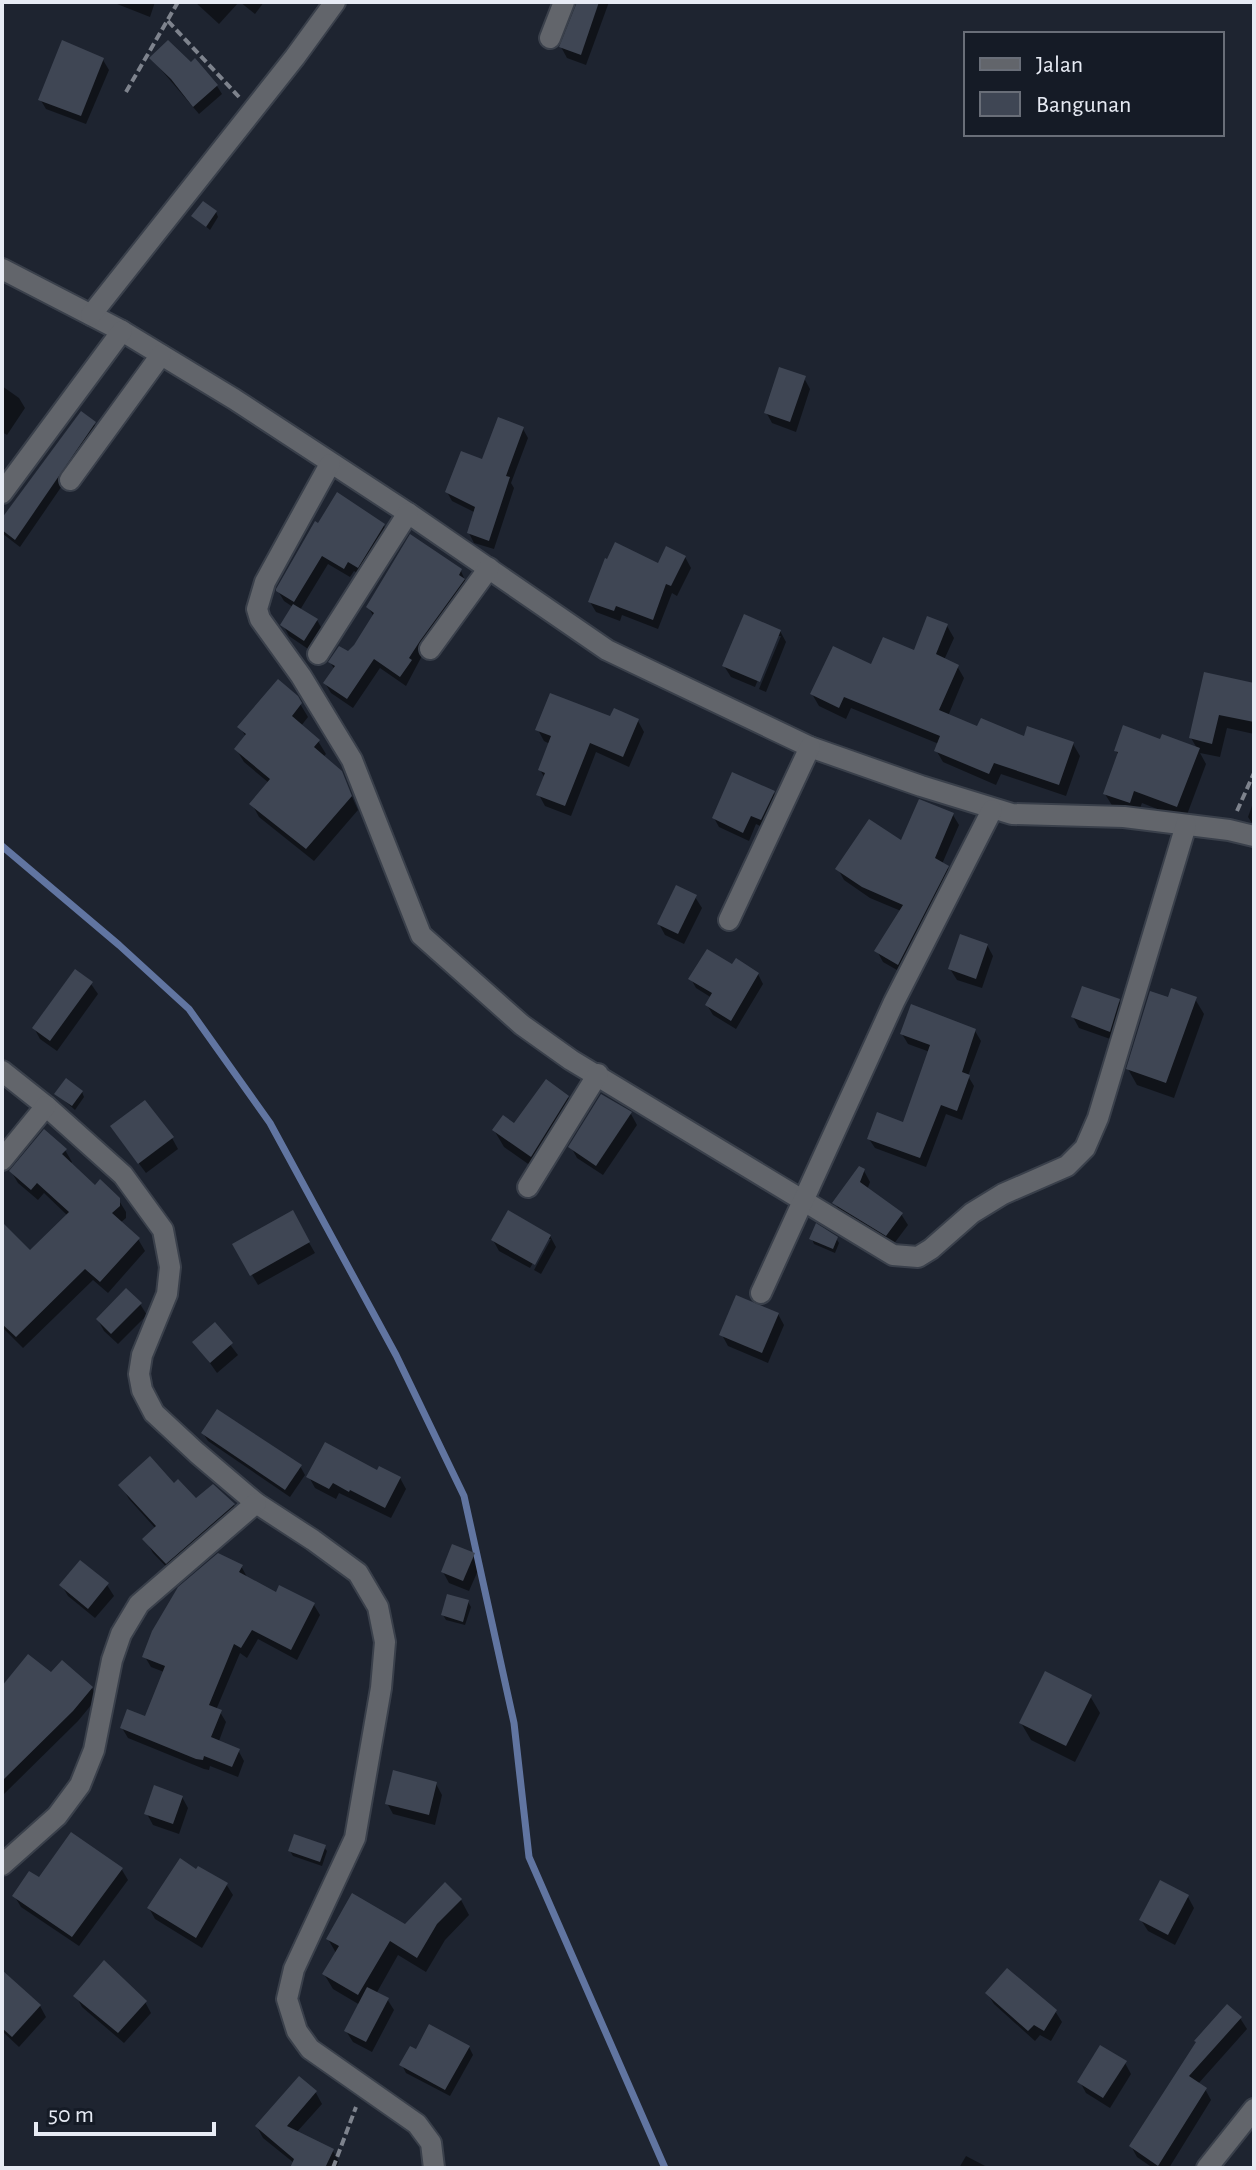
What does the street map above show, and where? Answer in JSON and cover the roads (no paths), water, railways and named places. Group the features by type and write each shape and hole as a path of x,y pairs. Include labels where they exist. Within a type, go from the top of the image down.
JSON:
{"street":[{"path":"91,315 335,2"},
{"path":"550,38 564,2"},
{"path":"2,269 122,331 234,399 408,513 607,650 810,747 992,810 1012,814 1124,817 1254,836"},
{"path":"2,493 122,331"},
{"path":"70,480 161,355"},
{"path":"330,464 265,582 257,609 260,619 301,676 352,760 421,935 522,1025 571,1060 893,1255 918,1257 980,1208 1003,1194 1054,1174 1077,1158 1085,1148 1098,1118 1186,825"},
{"path":"318,654 408,513"},
{"path":"430,649 489,568"},
{"path":"729,920 810,747"},
{"path":"761,1293 904,980 992,810"},
{"path":"2,1071 123,1175 163,1230 170,1267 167,1294 142,1355 139,1374 142,1390 154,1413 256,1503 358,1573 378,1607 385,1642 379,1703 355,1838 294,1969 287,1999 297,2031 310,2049 417,2124 431,2143 434,2168"},
{"path":"528,1187 598,1074"},
{"path":"2,1160 46,1106"},
{"path":"2,1865 57,1816 80,1785 94,1750 112,1660 121,1634 139,1604 256,1503"},
{"path":"1207,2168 1254,2109"}],"waterway":[{"path":"2,846 189,1009 270,1123 396,1355 464,1496 514,1723 529,1857 665,2168"}]}
